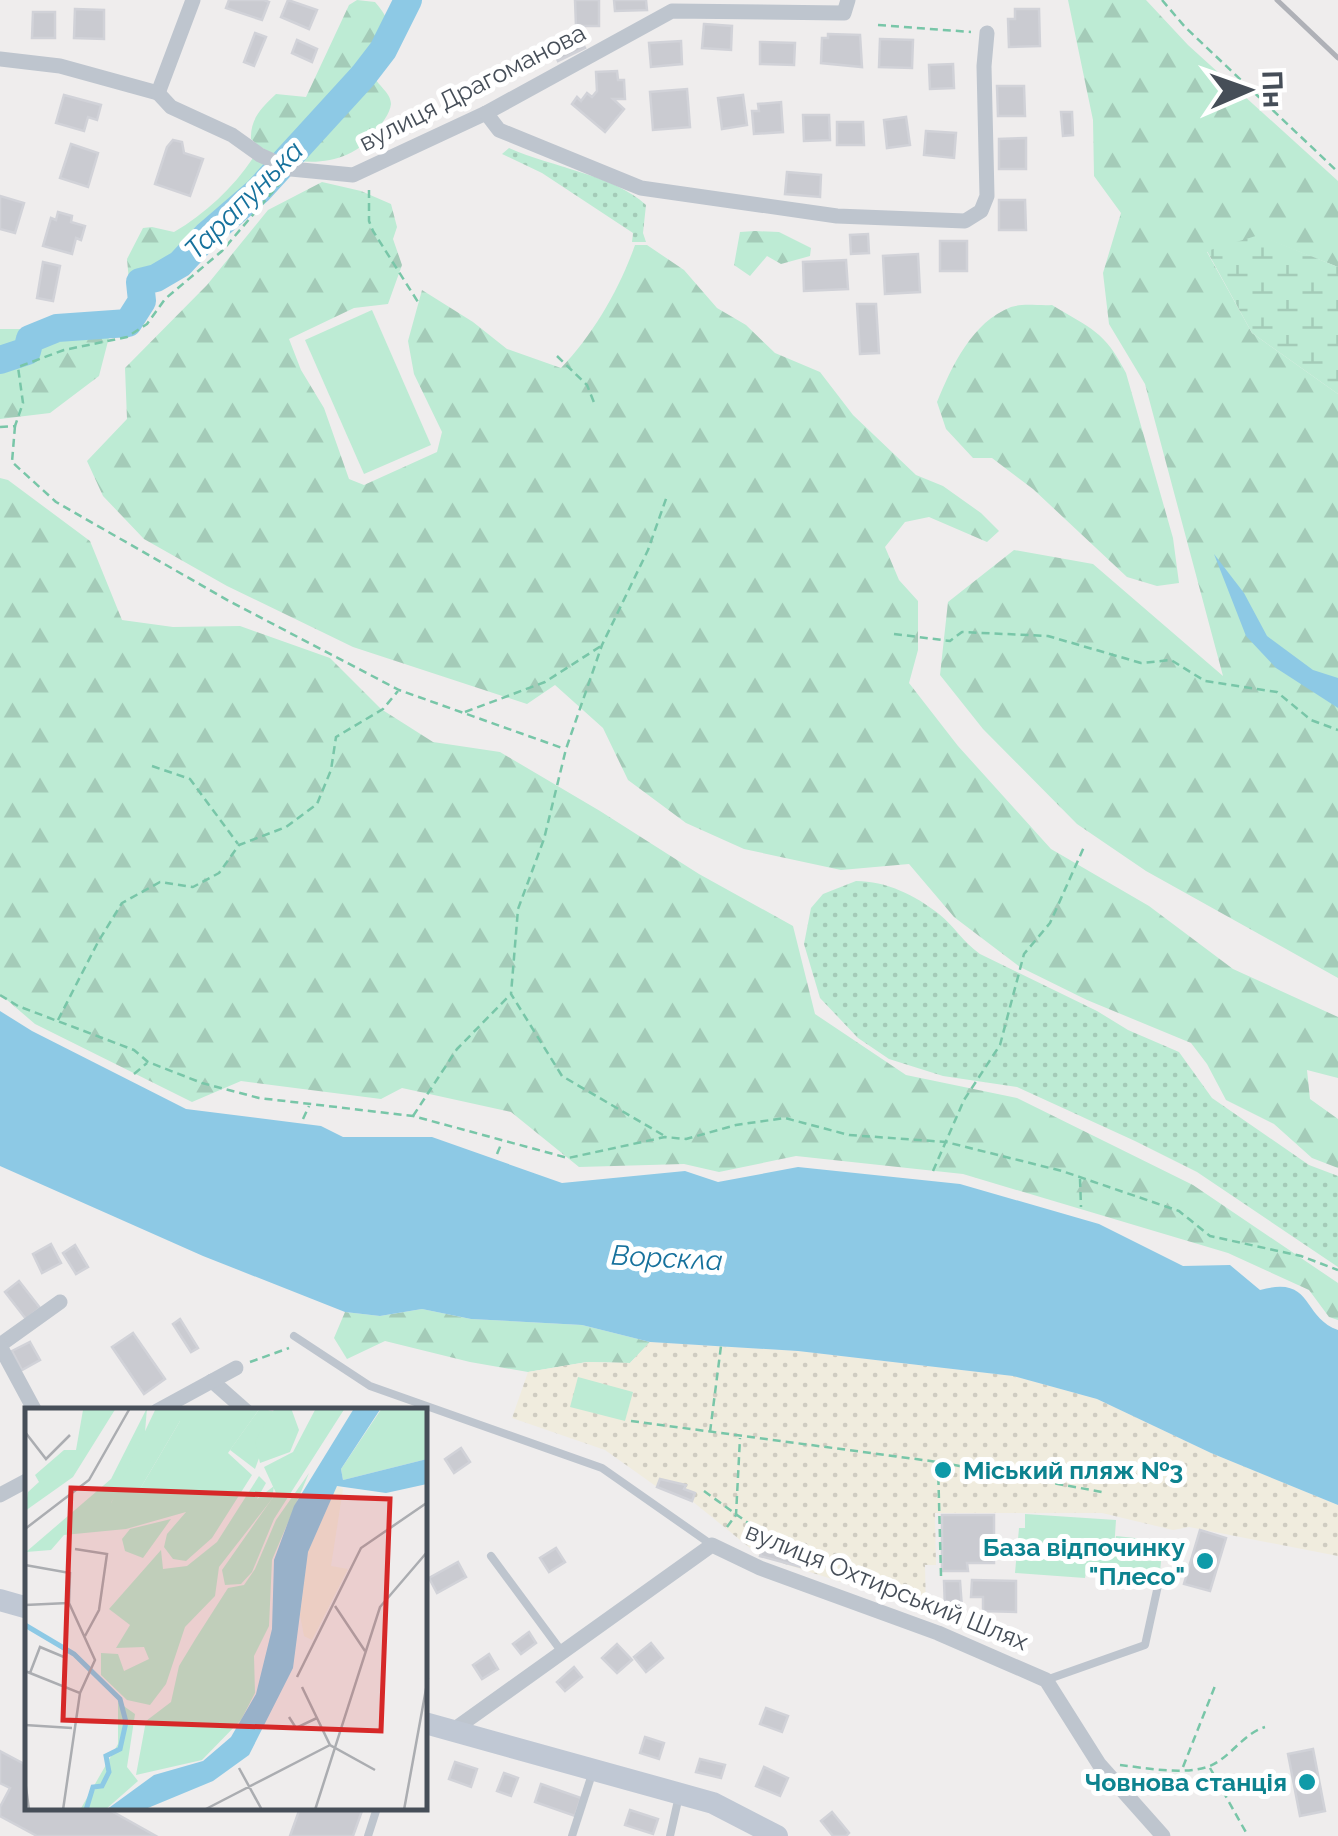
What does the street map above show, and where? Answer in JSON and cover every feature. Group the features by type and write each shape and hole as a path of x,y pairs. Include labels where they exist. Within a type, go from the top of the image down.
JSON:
{"main road":[{"path":"0,1600 25,1607"},
{"path":"428,1724 714,1803 777,1836"}],"street":[{"path":"158,93 193,0"},
{"name":"вулиця Драгоманова","path":"291,170 353,175 486,113 671,5 846,7"},
{"path":"486,113 499,130 641,188 837,216 965,222 981,212 986,196 987,34"},
{"path":"0,59 60,66 158,93 171,107 232,135 291,170"},
{"path":"33,1408 0,1346 60,1302"},
{"path":"163,1408 236,1368"},
{"path":"212,1382 242,1408"},
{"path":"0,1495 25,1482"},
{"name":"вулиця Охтирський Шлях","path":"452,1731 712,1545 760,1568 938,1634 1046,1680 1099,1764 1163,1836"}],"lane":[{"path":"294,1336 370,1386 602,1468 712,1545"},
{"path":"491,1556 562,1652"},
{"path":"1046,1680 1145,1645 1159,1582"},
{"path":"572,1836 593,1769"},
{"path":"670,1836 680,1793"},
{"path":"368,1836 376,1811"}],"path":[{"path":"1162,0 1185,28 1338,172"},
{"path":"878,26 987,34"},
{"path":"291,170 222,251 164,299 146,324 128,337 64,350 18,366 24,402 15,426 12,462 56,502 229,601 399,690 566,749"},
{"path":"369,190 369,221 373,231 418,302"},
{"path":"557,356 587,385 595,405"},
{"path":"0,428 15,426"},
{"path":"665,1137 562,1076 511,994 518,909 544,839 566,749 602,645 648,550 666,496"},
{"path":"894,634 950,641 962,632 1048,636 1140,662 1171,660 1205,681 1277,692 1311,720 1338,730"},
{"path":"464,713 544,682 602,645"},
{"path":"58,1020 122,904 160,882 193,887 219,873 239,845 286,828 317,804 332,770 336,737 384,709 399,690"},
{"path":"152,766 190,779 239,845"},
{"path":"932,1171 964,1100 1000,1045 1024,954 1050,923 1084,847"},
{"path":"413,1116 457,1049 511,994"},
{"path":"0,995 18,1006 134,1050 148,1062 240,1093 413,1116 568,1158 665,1137 686,1139 736,1125 785,1118 848,1135 946,1142 1080,1177 1179,1211 1210,1236 1301,1256 1338,1270"},
{"path":"134,1074 148,1062"},
{"path":"304,1119 310,1105"},
{"path":"497,1154 503,1140"},
{"path":"1080,1177 1081,1207"},
{"path":"236,1368 305,1343"},
{"path":"709,1434 721,1346"},
{"path":"631,1421 938,1462 1102,1492"},
{"path":"726,1527 736,1515 740,1438"},
{"path":"938,1462 940,1576"},
{"path":"704,1492 766,1536 809,1548"},
{"path":"1182,1768 1215,1686"},
{"path":"1099,1764 1209,1767 1252,1731 1265,1727"},
{"path":"1209,1767 1248,1836"}],"green space":[{"path":"357,0 375,2 388,24 372,60 376,80 390,99 385,119 364,145 333,159 298,161 265,149 251,139 258,114 276,94 306,97 349,5"},
{"path":"1068,0 1146,0 1188,45 1338,181 1338,267 1259,236 1207,252 1252,333 1338,394 1338,978 1146,871 1077,824 983,729 940,675 948,602 1014,550 1093,564 1223,676 1145,384 1109,324 1103,273 1121,213 1094,176 1093,120"},
{"path":"509,148 600,179 633,195 646,205 646,242 632,242 633,233 542,173 502,154"},
{"path":"253,158 275,168 276,177 233,226 188,265 161,268 129,281 127,259 143,228 174,232 185,225 227,190"},
{"path":"322,182 361,191 391,204 397,227 393,239 402,265 388,304 354,308 289,339 301,370 324,408 349,479 364,485 437,452 442,432 414,374 408,341 422,290 507,349 561,368 604,310 635,245 647,245 684,270 717,308 746,325 775,353 820,372 853,415 916,475 943,486 981,513 999,531 987,542 929,517 905,522 885,547 899,580 918,601 918,650 909,683 958,746 1051,849 1149,906 1233,969 1338,1017 1338,1078 1307,1070 1310,1099 1338,1119 1338,1168 1312,1158 1274,1124 1226,1100 1191,1043 1020,967 954,917 909,864 841,870 744,849 686,823 628,780 603,728 555,685 527,704 353,647 227,586 144,539 103,496 87,461 127,419 125,368 207,285 268,210"},
{"path":"740,232 779,232 811,248 810,256 781,264 767,256 750,276 734,265"},
{"path":"1259,235 1338,267 1338,394 1252,333 1207,251"},
{"path":"1052,305 1103,339 1126,373 1173,538 1179,583 1157,586 1127,577 1033,489 992,458 973,458 946,429 937,402 974,334 1011,307"},
{"path":"372,310 431,445 364,474 305,340"},
{"path":"115,314 99,376 50,413 0,419 0,329"},
{"path":"0,478 90,541 122,620 173,627 240,626 330,658 381,709 433,742 500,752 699,874 793,926 815,1014 906,1075 1017,1098 1193,1185 1338,1283 1338,1320 1329,1317 1309,1290 1228,1253 963,1174 796,1156 719,1172 684,1164 579,1167 511,1112 402,1088 381,1099 241,1081 192,1102 35,1024 0,994"},
{"path":"856,881 878,883 910,895 939,914 980,954 1179,1052 1212,1098 1309,1165 1338,1176 1338,1267 1197,1172 1135,1141 1017,1087 943,1076 889,1059 858,1038 820,998 804,944 811,908 823,894"},
{"path":"422,1309 471,1319 582,1325 650,1342 630,1363 587,1362 528,1372 385,1341 347,1359 334,1338 345,1312 380,1316"},
{"path":"578,1377 633,1392 625,1421 570,1407"},
{"path":"1025,1514 1116,1520 1114,1550 1116,1536 1163,1541 1160,1572 1112,1567 1111,1573 1086,1571 1085,1578 1015,1573 1019,1528 1025,1528"}],"sand":[{"name":"Міський пляж №3","path":"650,1342 798,1351 1013,1376 1097,1399 1211,1453 1338,1505 1338,1556 1189,1527 1173,1530 1102,1513 935,1513 936,1565 925,1565 926,1609 760,1556 692,1501 657,1487 605,1450 512,1418 528,1372 587,1362 630,1363"}],"water":[{"path":"1214,554 1244,593 1267,636 1313,670 1338,678 1338,708 1276,668 1246,636"},
{"name":"Ворскла","path":"0,1011 186,1109 321,1126 343,1137 432,1137 562,1183 685,1171 718,1182 798,1167 960,1184 1099,1224 1183,1266 1230,1265 1260,1290 1290,1288 1299,1293 1326,1324 1338,1330 1338,1505 1211,1453 1097,1399 1013,1376 798,1351 650,1342 582,1325 471,1319 422,1309 380,1316 345,1312 203,1256 0,1166"}],"building":[{"path":"229,0 269,2 262,20 226,8"},
{"path":"288,0 317,10 309,29 281,17"},
{"path":"575,0 599,0 599,26 576,26"},
{"path":"614,0 646,0 647,10 615,11"},
{"path":"75,9 104,10 104,39 74,38"},
{"path":"1015,9 1039,9 1040,46 1009,47 1008,19 1015,19"},
{"path":"33,12 55,12 55,38 32,38"},
{"path":"704,24 732,26 731,50 702,48"},
{"path":"255,33 266,37 254,66 244,62"},
{"path":"578,34 585,48 558,61 552,47"},
{"path":"828,34 860,35 862,67 821,63 822,38 828,38"},
{"path":"880,39 913,40 912,68 879,67"},
{"path":"297,40 317,49 312,62 292,53"},
{"path":"681,41 682,64 651,67 649,43"},
{"path":"760,42 795,43 794,65 760,64"},
{"path":"953,64 954,88 930,89 929,65"},
{"path":"617,71 618,80 624,80 625,99 613,99 624,109 605,132 572,104 577,97 581,101 587,93 592,97 597,91 596,72"},
{"path":"997,86 1024,86 1025,116 998,116"},
{"path":"687,89 690,127 653,130 650,92"},
{"path":"64,95 101,105 97,120 88,117 84,131 56,123"},
{"path":"743,95 747,125 722,129 718,98"},
{"path":"781,102 783,132 754,134 752,111 759,111 758,104"},
{"path":"1061,112 1072,112 1073,135 1063,136"},
{"path":"803,115 829,115 830,140 804,141"},
{"path":"906,117 910,145 887,148 884,120"},
{"path":"837,122 863,122 864,145 837,145"},
{"path":"926,131 956,133 954,158 924,155"},
{"path":"1026,138 1026,169 999,169 999,139"},
{"path":"173,140 182,142 184,153 203,159 190,196 155,184"},
{"path":"71,144 98,153 88,187 60,178"},
{"path":"787,172 821,175 820,197 785,194"},
{"path":"0,196 24,203 15,233 0,229"},
{"path":"999,200 1025,200 1026,230 999,230"},
{"path":"58,212 85,226 81,240 76,238 72,254 43,246 51,218 56,220"},
{"path":"868,234 869,253 851,254 850,235"},
{"path":"940,241 967,241 967,271 940,271"},
{"path":"918,254 920,292 885,294 883,256"},
{"path":"846,260 848,289 804,291 803,262"},
{"path":"43,262 60,266 53,301 37,298"},
{"path":"857,304 876,304 879,353 860,354"},
{"path":"51,1244 61,1263 42,1273 33,1254"},
{"path":"75,1245 88,1267 76,1274 63,1253"},
{"path":"19,1281 40,1308 26,1319 5,1292"},
{"path":"180,1319 198,1348 191,1352 173,1324"},
{"path":"133,1333 165,1379 144,1394 112,1347"},
{"path":"30,1342 40,1360 22,1370 12,1351"},
{"path":"461,1448 470,1462 454,1473 445,1459"},
{"path":"660,1479 686,1485 684,1489 695,1493 692,1501 657,1487"},
{"path":"942,1515 994,1515 994,1563 967,1563 968,1571 942,1571"},
{"name":"База відпочинку \"Плесо\"","path":"1200,1530 1226,1538 1210,1591 1184,1584"},
{"path":"765,1538 809,1550 804,1568 760,1556"},
{"path":"556,1548 565,1562 549,1572 540,1558"},
{"path":"458,1562 466,1577 437,1593 429,1578"},
{"path":"972,1580 1016,1581 1016,1612 983,1611 983,1597 971,1597"},
{"path":"944,1581 960,1581 962,1608 945,1609"},
{"path":"529,1632 536,1643 521,1654 513,1644"},
{"path":"651,1643 663,1658 646,1672 634,1657"},
{"path":"617,1644 632,1660 617,1673 602,1658"},
{"path":"489,1654 498,1669 482,1679 473,1665"},
{"path":"574,1667 582,1677 565,1691 557,1682"},
{"path":"766,1708 788,1716 782,1732 760,1724"},
{"path":"645,1737 664,1743 659,1759 640,1753"},
{"name":"Човнова станція","path":"1313,1749 1325,1811 1300,1816 1288,1754"},
{"path":"0,1751 25,1764 25,1811 111,1811 156,1836 37,1836 0,1816 0,1807 10,1788 0,1783"},
{"path":"700,1759 725,1765 721,1778 696,1772"},
{"path":"455,1762 477,1769 471,1787 449,1779"},
{"path":"764,1767 788,1778 780,1796 756,1786"},
{"path":"504,1773 518,1778 511,1796 497,1791"},
{"path":"541,1784 581,1798 575,1816 535,1802"},
{"path":"630,1810 658,1819 653,1834 625,1825"},
{"path":"299,1811 362,1811 353,1836 290,1836"},
{"path":"832,1812 849,1833 846,1836 833,1836 821,1821"}],"waterway":[{"name":"Тарапунька","path":"0,360 27,351 30,339 57,328 128,323 142,301 140,282 180,264 258,191 363,76 383,50 408,0"}],"railway":[{"path":"1277,0 1338,58"}],"place":[{"name":"Міський пляж №3","path":"943,1470"},
{"name":"База відпочинку \"Плесо\"","path":"1205,1561"},
{"name":"Човнова станція","path":"1307,1782"}]}
